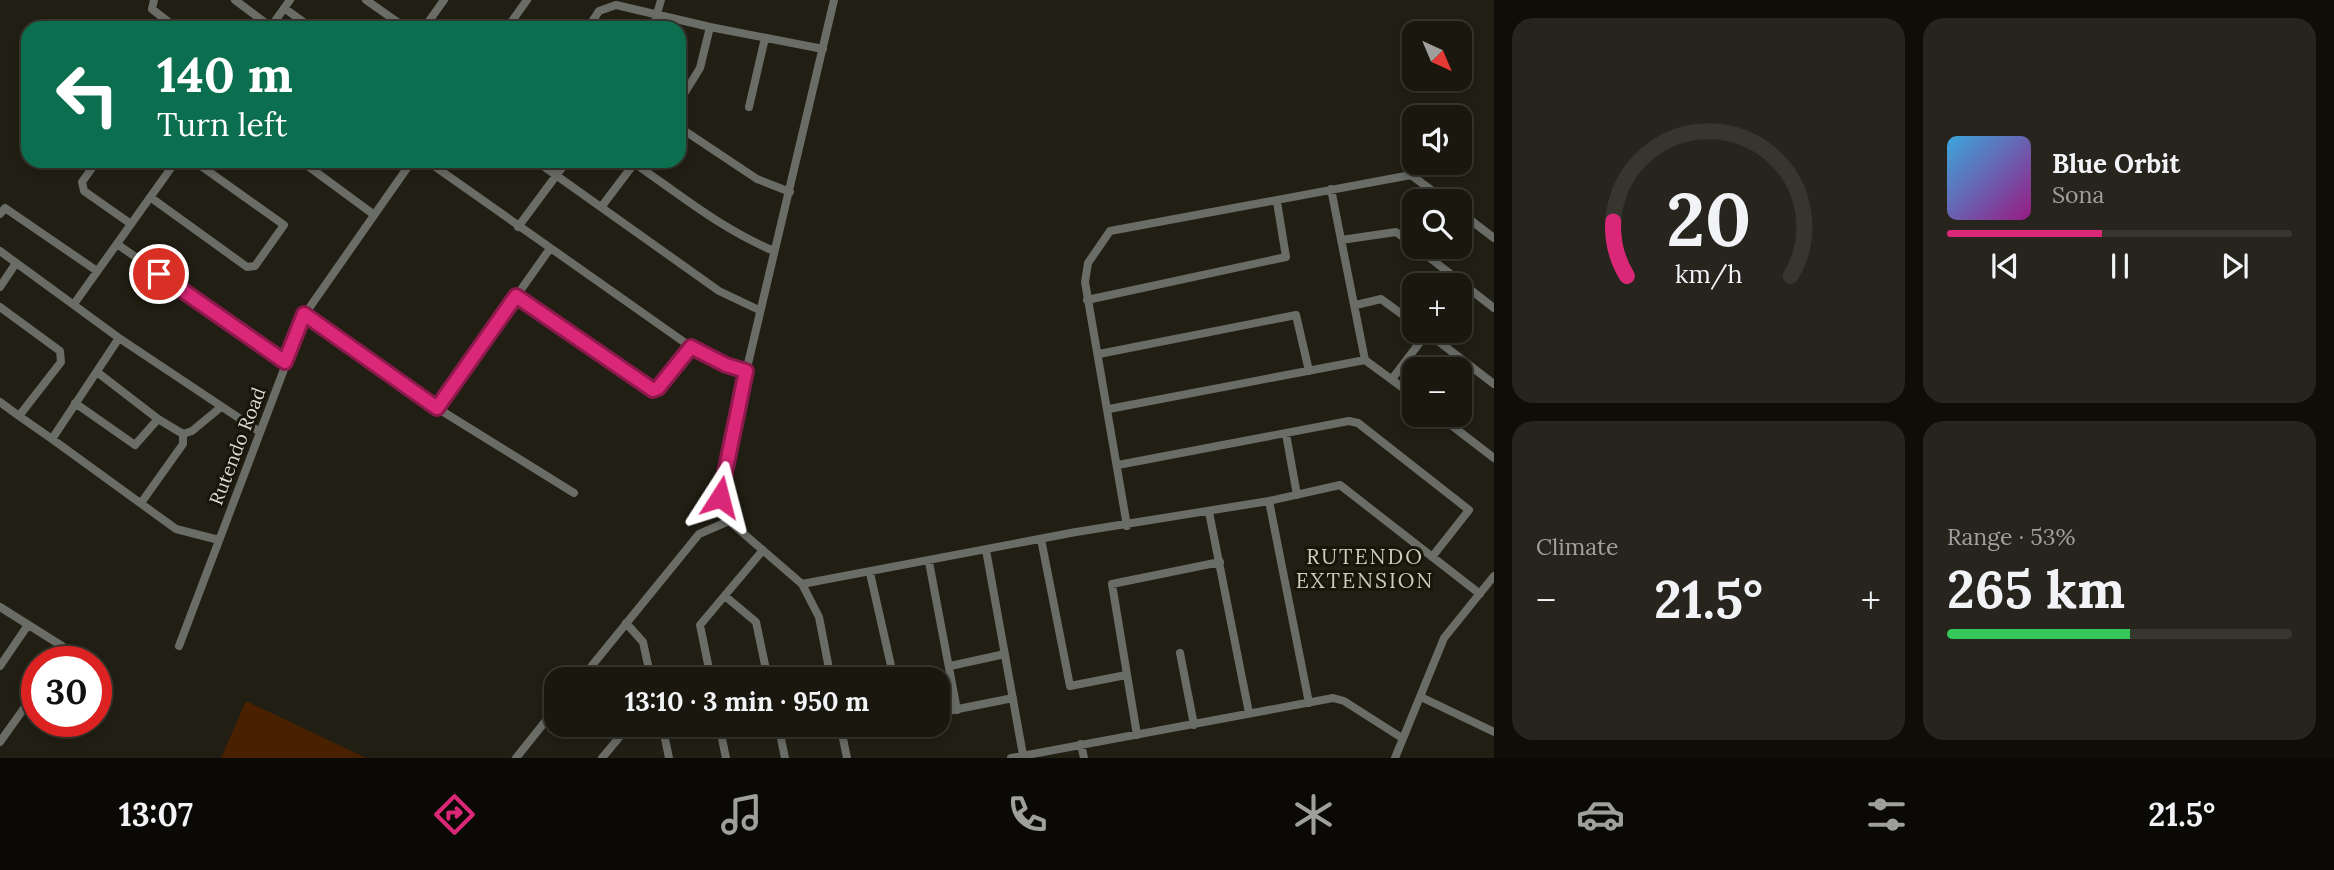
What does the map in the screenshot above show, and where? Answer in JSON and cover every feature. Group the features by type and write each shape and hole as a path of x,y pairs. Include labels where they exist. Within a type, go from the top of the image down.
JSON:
{"street":[{"path":"154,0 152,9 167,21"},
{"path":"235,0 262,21"},
{"path":"366,0 396,21"},
{"path":"429,21 444,0"},
{"path":"512,21 527,0"},
{"path":"656,21 661,0"},
{"path":"829,667 819,617 802,584 729,522 720,497 759,310 790,192 834,0"},
{"path":"274,21 287,4 305,21"},
{"path":"593,21 599,11 608,6 659,13 710,27 823,49"},
{"path":"686,91 700,68 710,27"},
{"path":"749,107 765,38"},
{"path":"686,132 757,179 790,192"},
{"path":"93,168 81,186 131,224"},
{"path":"74,304 171,168"},
{"path":"150,197 247,267 255,266 284,225 204,168"},
{"path":"311,168 373,214"},
{"name":"Rutendo Road","path":"179,646 304,314 407,168"},
{"path":"436,168 549,250 691,347 726,365 746,371"},
{"path":"545,168 603,205 719,291 759,310"},
{"path":"518,227 562,168"},
{"path":"603,205 631,168"},
{"path":"643,168 718,222 746,239 774,251"},
{"path":"1127,526 1085,282 1088,263 1110,231 1411,175 1430,189"},
{"path":"1331,189 1365,360 1402,387"},
{"path":"1087,300 1286,257 1277,202"},
{"path":"0,214 5,208 97,271"},
{"path":"1472,222 1494,239"},
{"path":"1341,240 1396,232 1402,236"},
{"path":"117,244 285,362"},
{"path":"437,408 549,250"},
{"path":"0,251 119,338 260,432"},
{"path":"1432,259 1494,307"},
{"path":"0,287 16,263"},
{"path":"516,296 653,390 658,388 691,347"},
{"path":"1356,305 1381,299 1402,314"},
{"path":"0,307 60,351 62,356 19,416"},
{"path":"304,314 437,408 574,493"},
{"path":"1098,354 1296,314 1308,371"},
{"path":"52,439 119,338"},
{"path":"1392,379 1418,343"},
{"path":"1440,343 1494,384"},
{"path":"1109,410 1365,360"},
{"path":"97,372 158,419 183,433 192,431 221,407"},
{"path":"0,402 176,528 219,540"},
{"path":"75,402 135,445 158,419"},
{"path":"1118,465 1349,421 1358,423 1469,510 1432,557"},
{"path":"1454,427 1494,458"},
{"path":"141,503 183,444 183,433"},
{"path":"1286,434 1297,495"},
{"path":"802,584 1041,539 1269,501 1340,485 1480,594"},
{"path":"1269,501 1309,703"},
{"path":"1209,512 1249,713"},
{"path":"591,667 699,534 729,522"},
{"path":"1041,539 1070,686 1126,676"},
{"path":"709,667 700,625 763,550"},
{"path":"986,550 1023,755"},
{"path":"929,562 957,710"},
{"path":"1137,735 1112,584 1220,562"},
{"path":"870,573 891,667"},
{"path":"1395,758 1444,638 1494,576"},
{"path":"725,596 756,622 765,667"},
{"path":"0,607 62,646"},
{"path":"626,623 643,642 649,667"},
{"path":"0,666 28,625"},
{"path":"1180,653 1194,725"},
{"path":"950,666 1005,654"},
{"path":"1421,697 1494,732"},
{"path":"950,711 1013,698"},
{"path":"1011,758 1334,698 1344,701 1402,738"},
{"path":"0,743 21,713"},
{"path":"516,758 544,723"},
{"path":"602,758 620,737"},
{"path":"665,737 669,758"},
{"path":"722,737 726,758"},
{"path":"781,737 785,758"},
{"path":"843,737 847,758"},
{"path":"1081,744 1084,758"}],"shaded area":[{"path":"246,701 366,758 221,758"}],"district":[{"name":"RUTENDO EXTENSION","path":"1365,568"}],"route":[{"path":"159,274 285,362 304,314 437,408 516,296 653,390 658,388 691,347 726,365 746,371 720,497"}]}
